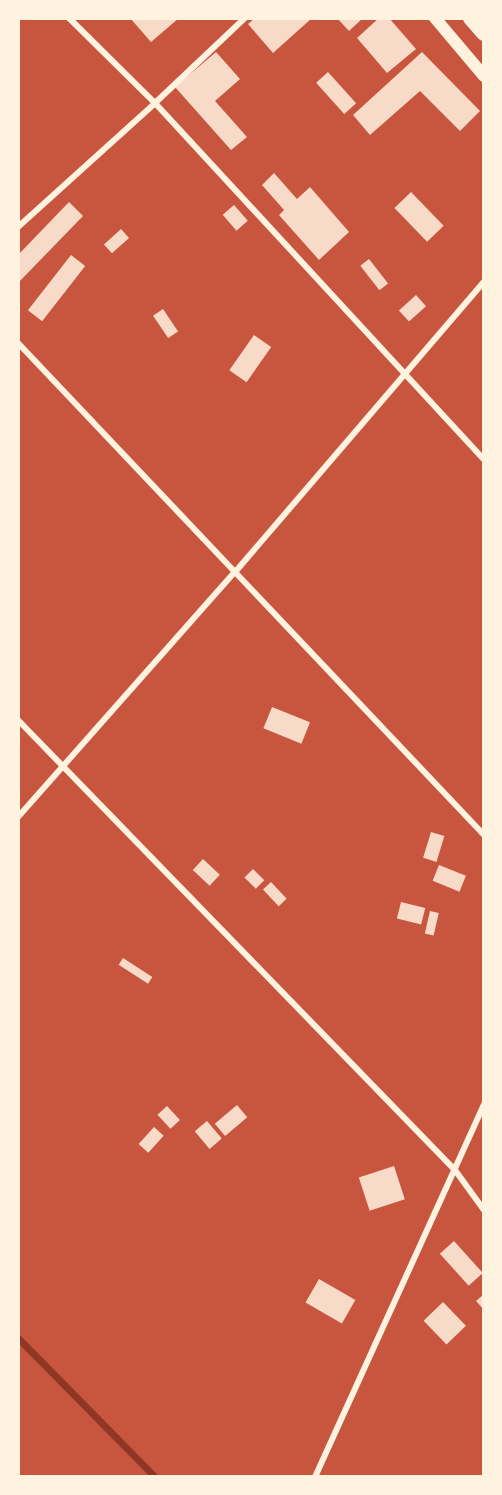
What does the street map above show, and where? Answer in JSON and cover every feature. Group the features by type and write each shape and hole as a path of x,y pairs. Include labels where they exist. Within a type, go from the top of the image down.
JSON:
{"highway":[{"path":"471,18 484,33"}],"main road":[{"path":"435,18 484,75"}],"street":[{"path":"69,18 155,103 484,459"},
{"path":"18,227 245,18"},
{"path":"18,817 236,571 484,282"},
{"path":"18,343 484,835"},
{"path":"18,720 455,1170 484,1209"},
{"path":"315,1477 484,1104"}],"building":[{"path":"130,18 179,18 151,42"},
{"path":"255,18 312,18 273,53 248,24"},
{"path":"337,18 363,18 349,31"},
{"path":"379,18 389,18 416,49 387,73 357,38"},
{"path":"216,52 240,79 215,101 247,137 231,150 175,87"},
{"path":"422,52 480,111 460,131 420,91 370,135 353,115"},
{"path":"328,72 356,103 344,114 316,83"},
{"path":"274,173 297,199 310,187 349,232 319,260 279,215 284,210 262,185"},
{"path":"411,192 444,226 427,242 394,208"},
{"path":"69,202 83,216 18,283 18,255"},
{"path":"234,205 248,221 236,231 223,215"},
{"path":"121,229 129,238 112,253 104,244"},
{"path":"71,255 85,266 42,321 28,310"},
{"path":"369,259 388,283 379,290 360,266"},
{"path":"416,295 426,306 409,322 399,310"},
{"path":"163,309 178,331 168,338 153,316"},
{"path":"254,335 271,347 247,382 229,370"},
{"path":"272,707 310,722 301,744 263,728"},
{"path":"431,832 444,836 436,862 423,858"},
{"path":"203,859 220,875 210,886 193,870"},
{"path":"439,865 466,876 460,892 433,881"},
{"path":"253,869 264,880 256,889 245,877"},
{"path":"271,882 287,899 279,906 263,890"},
{"path":"401,902 425,908 421,925 397,918"},
{"path":"430,911 439,913 434,935 425,933"},
{"path":"123,958 152,977 148,984 119,965"},
{"path":"237,1105 247,1117 225,1136 215,1124"},
{"path":"167,1106 180,1120 170,1129 157,1115"},
{"path":"207,1121 222,1139 210,1149 195,1131"},
{"path":"154,1127 164,1136 148,1153 139,1144"},
{"path":"394,1166 405,1199 370,1211 359,1177"},
{"path":"454,1241 483,1273 469,1286 440,1254"},
{"path":"319,1279 355,1300 342,1323 305,1302"},
{"path":"484,1294 484,1310 476,1301"},
{"path":"443,1302 466,1326 447,1344 424,1321"}],"waterway":[{"path":"18,1338 155,1477"}]}
